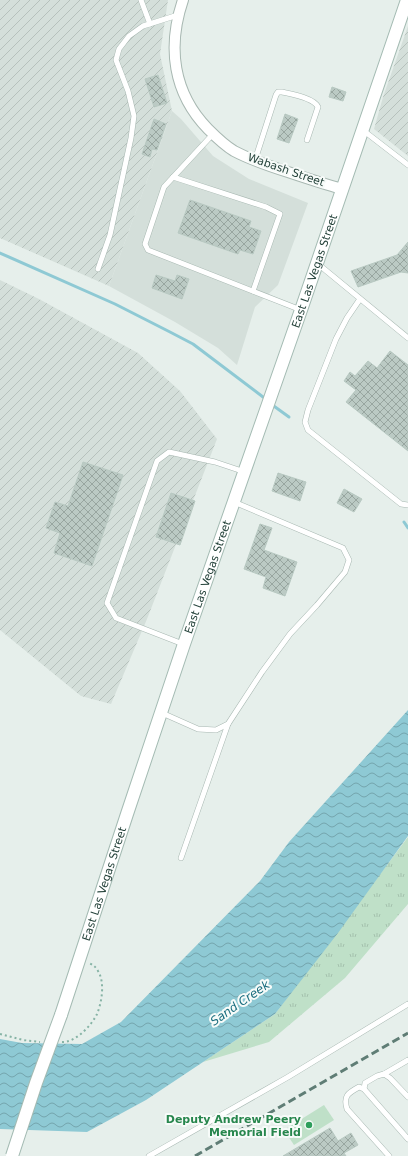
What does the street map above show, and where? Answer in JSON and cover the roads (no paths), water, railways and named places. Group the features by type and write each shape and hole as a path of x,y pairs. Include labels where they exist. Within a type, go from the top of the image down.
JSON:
{"street":[{"name":"Wabash Street","path":"184,0 176,29 175,62 178,78 184,94 201,122 233,150 255,160 342,189"},
{"name":"East Las Vegas Street","path":"12,1156 36,1083 61,1015 184,644 280,372 408,0"}],"lane":[{"path":"141,0 150,24"},
{"path":"98,269 110,235 131,138 134,116 128,91 116,60 119,49 129,36 143,26 179,14"},
{"path":"255,160 278,92 312,100 318,107 307,140"},
{"path":"363,130 408,166"},
{"path":"213,134 164,187 145,244 148,250 301,310"},
{"path":"173,177 266,207 280,214 253,291"},
{"path":"317,263 408,338"},
{"path":"360,299 347,318 336,339 308,410 305,422 308,430 401,504 408,505"},
{"path":"184,644 116,618 107,603 157,461 169,452 215,462 245,472"},
{"path":"181,858 228,724 262,672 290,634 345,572 348,560 343,548 234,502"},
{"path":"161,712 198,729 216,730 228,724"},
{"path":"149,1156 288,1077 408,1004"},
{"path":"364,1089 365,1083 408,1060"},
{"path":"384,1074 390,1078 408,1097"},
{"path":"389,1156 347,1109 345,1103 346,1096 359,1087 364,1089 408,1139"}],"water":[{"name":"Sand Creek","path":"408,710 408,836 338,933 275,1014 146,1100 87,1132 0,1129 0,1039 22,1043 82,1044 121,1022 260,881 289,842"}],"waterway":[{"path":"0,253 115,304 193,344 267,400"},
{"path":"271,404 289,417"},
{"path":"404,522 408,528"}],"railway":[{"path":"195,1156 408,1033"}],"place":[{"name":"Deputy Andrew Peery Memorial Field","path":"309,1125"}]}
